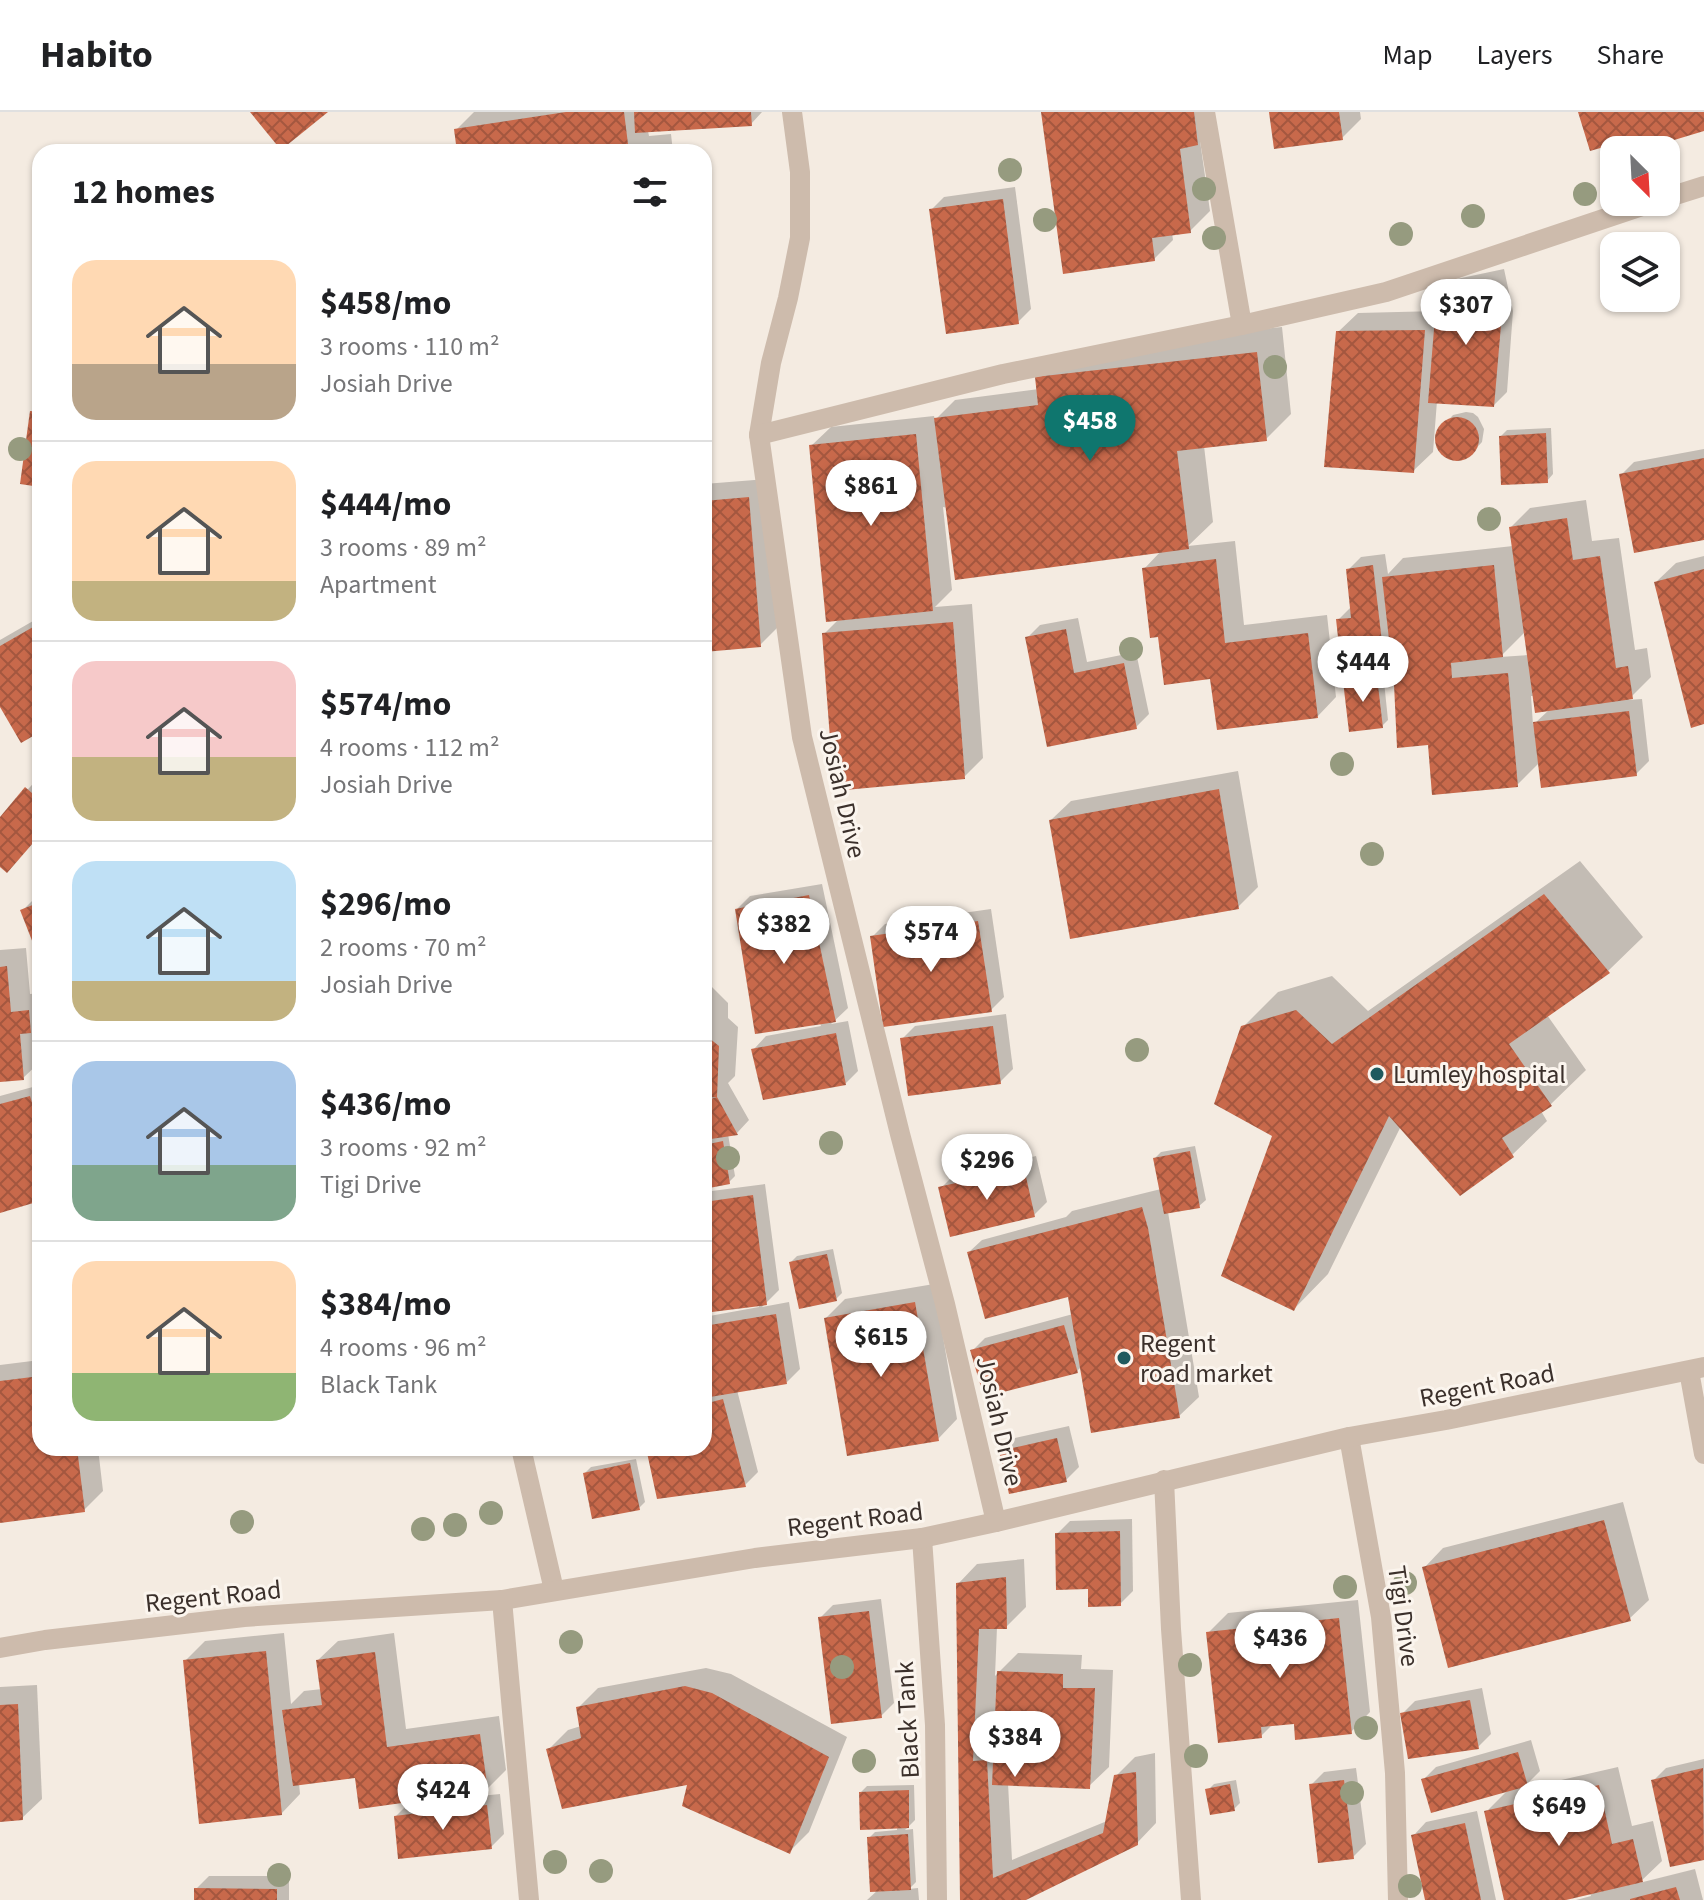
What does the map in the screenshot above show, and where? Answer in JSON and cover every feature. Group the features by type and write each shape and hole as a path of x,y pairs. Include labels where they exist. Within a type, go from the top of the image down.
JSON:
{"street":[{"name":"Josiah Drive","path":"792,112 800,172 800,238 771,363 759,435 802,737 945,1304 996,1522"},
{"path":"1205,112 1242,325"},
{"path":"1680,194 1704,186"},
{"path":"759,435 1003,374 1386,292 1612,216"},
{"path":"1697,1369 1704,1454"},
{"name":"Regent Road","path":"0,1648 244,1617 502,1600 755,1558 922,1538 1349,1437 1697,1369"},
{"name":"Tigi Drive","path":"1349,1437 1381,1617 1395,1773 1398,1900"},
{"path":"523,1456 554,1590"},
{"path":"1164,1480 1171,1629 1191,1900"},
{"name":"Black Tank","path":"922,1538 935,1725 937,1900"},
{"path":"502,1600 529,1900"}],"building":[{"path":"250,112 328,112 288,144 276,144"},
{"path":"566,112 624,112 628,144 456,144 454,129"},
{"path":"634,112 751,112 752,126 635,133"},
{"path":"1041,112 1194,112 1198,145 1180,149 1191,233 1152,238 1155,261 1063,274"},
{"path":"1269,112 1339,112 1343,140 1274,149"},
{"path":"1578,112 1704,112 1704,131 1680,138 1600,136 1600,148 1590,151"},
{"path":"1003,199 1019,324 946,334 929,209"},
{"path":"1492,281 1501,325 1494,407 1428,403 1437,292"},
{"path":"1425,330 1414,473 1324,467 1336,331"},
{"path":"1257,352 1267,441 1177,451 1189,549 955,580 934,418 1038,405 1035,377"},
{"path":"30,411 32,411 32,486 20,484"},
{"path":"1457,417 1473,423 1479,439 1473,455 1457,461 1441,455 1435,439 1441,423"},
{"path":"1546,433 1548,483 1501,485 1499,436"},
{"path":"916,434 933,611 826,622 809,445"},
{"path":"1704,458 1704,540 1634,553 1619,474"},
{"path":"749,497 761,647 712,651 712,500"},
{"path":"1567,518 1573,560 1600,556 1616,668 1628,666 1633,699 1535,713 1509,527"},
{"path":"1216,559 1225,643 1308,633 1318,718 1217,730 1210,679 1164,685 1158,637 1150,638 1142,568"},
{"path":"1373,565 1385,668 1342,674 1336,619 1351,618 1346,569"},
{"path":"1494,565 1503,657 1451,663 1452,678 1508,673 1518,787 1432,795 1428,745 1397,748 1394,684 1382,577"},
{"path":"1704,569 1704,724 1691,728 1654,582"},
{"path":"953,622 965,779 834,791 822,633"},
{"path":"32,628 32,737 21,743 0,707 0,646"},
{"path":"1066,629 1074,673 1124,663 1137,729 1047,747 1025,637"},
{"path":"1377,677 1383,728 1349,732 1343,681"},
{"path":"1629,711 1637,776 1541,788 1533,722"},
{"path":"25,787 32,793 32,844 7,873 0,867 0,817"},
{"path":"1219,789 1239,909 1070,939 1049,820"},
{"name":"Lumley hospital","path":"1544,894 1610,973 1509,1044 1552,1106 1502,1138 1514,1157 1460,1196 1389,1116 1294,1311 1221,1276 1272,1136 1214,1104 1241,1026 1296,1010 1332,1044"},
{"path":"809,895 836,1022 755,1034 735,909"},
{"path":"32,905 32,941 20,910"},
{"path":"978,921 992,1012 883,1027 870,936"},
{"path":"7,966 11,1012 29,1010 31,1033 20,1034 24,1080 0,1082 0,967"},
{"path":"993,1026 1001,1084 908,1096 900,1038"},
{"path":"836,1033 846,1085 763,1100 751,1049"},
{"path":"712,1040 719,1046 717,1097 712,1097"},
{"path":"30,1096 32,1103 32,1203 0,1213 0,1104"},
{"path":"717,1097 738,1135 712,1139 712,1099"},
{"path":"723,1141 730,1184 712,1187 712,1143"},
{"path":"1190,1151 1200,1208 1164,1214 1153,1158"},
{"path":"1024,1168 1035,1217 950,1237 938,1187"},
{"path":"753,1195 767,1305 712,1312 712,1201"},
{"name":"Regent road market","path":"1142,1207 1180,1418 1091,1433 1068,1297 985,1319 967,1252"},
{"path":"827,1254 837,1301 799,1309 789,1262"},
{"path":"915,1302 939,1441 847,1456 824,1318"},
{"path":"776,1314 787,1384 712,1397 712,1325"},
{"path":"1064,1325 1078,1373 984,1397 970,1350"},
{"path":"32,1377 32,1456 78,1456 85,1512 0,1523 0,1381"},
{"path":"723,1399 746,1487 657,1499 648,1456 712,1456 712,1402"},
{"path":"1057,1438 1067,1482 1009,1494 999,1451"},
{"path":"630,1463 640,1510 592,1519 583,1473"},
{"path":"1604,1520 1631,1621 1448,1668 1422,1567"},
{"path":"1120,1531 1121,1606 1088,1607 1088,1589 1056,1590 1055,1533"},
{"path":"1006,1577 1007,1629 979,1629 973,1761 987,1760 993,1878 1103,1833 1114,1775 1136,1772 1138,1845 1026,1900 960,1900 956,1583"},
{"path":"869,1611 882,1718 831,1724 818,1617"},
{"path":"1339,1618 1352,1734 1295,1740 1294,1724 1261,1727 1262,1738 1218,1743 1206,1632"},
{"path":"266,1651 282,1815 199,1824 183,1660"},
{"path":"375,1652 387,1747 480,1734 488,1791 359,1809 355,1778 293,1786 282,1710 322,1705 316,1660"},
{"path":"997,1671 1063,1674 1063,1688 1095,1688 1090,1789 992,1785"},
{"path":"685,1686 712,1693 829,1757 790,1854 682,1806 687,1785 562,1809 546,1749 581,1738 576,1707"},
{"path":"1470,1700 1479,1749 1408,1759 1400,1713"},
{"path":"18,1704 23,1820 0,1822 0,1705"},
{"path":"1518,1752 1528,1786 1431,1813 1421,1779"},
{"path":"1703,1768 1704,1860 1670,1867 1651,1780"},
{"path":"1344,1780 1354,1859 1318,1863 1309,1784"},
{"path":"1230,1784 1235,1811 1210,1815 1205,1789"},
{"path":"1599,1785 1612,1844 1633,1839 1643,1882 1566,1900 1504,1900 1484,1811"},
{"path":"909,1790 909,1828 860,1830 859,1792"},
{"path":"487,1805 492,1849 398,1859 394,1816"},
{"path":"1465,1823 1481,1900 1425,1900 1411,1835"},
{"path":"908,1834 911,1890 870,1892 867,1837"},
{"path":"1676,1887 1680,1900 1630,1900 1630,1899"},
{"path":"194,1888 277,1889 277,1900 194,1900"}],"place":[{"name":"Lumley hospital","path":"1377,1074"},
{"name":"Regent road market","path":"1124,1358"}]}
